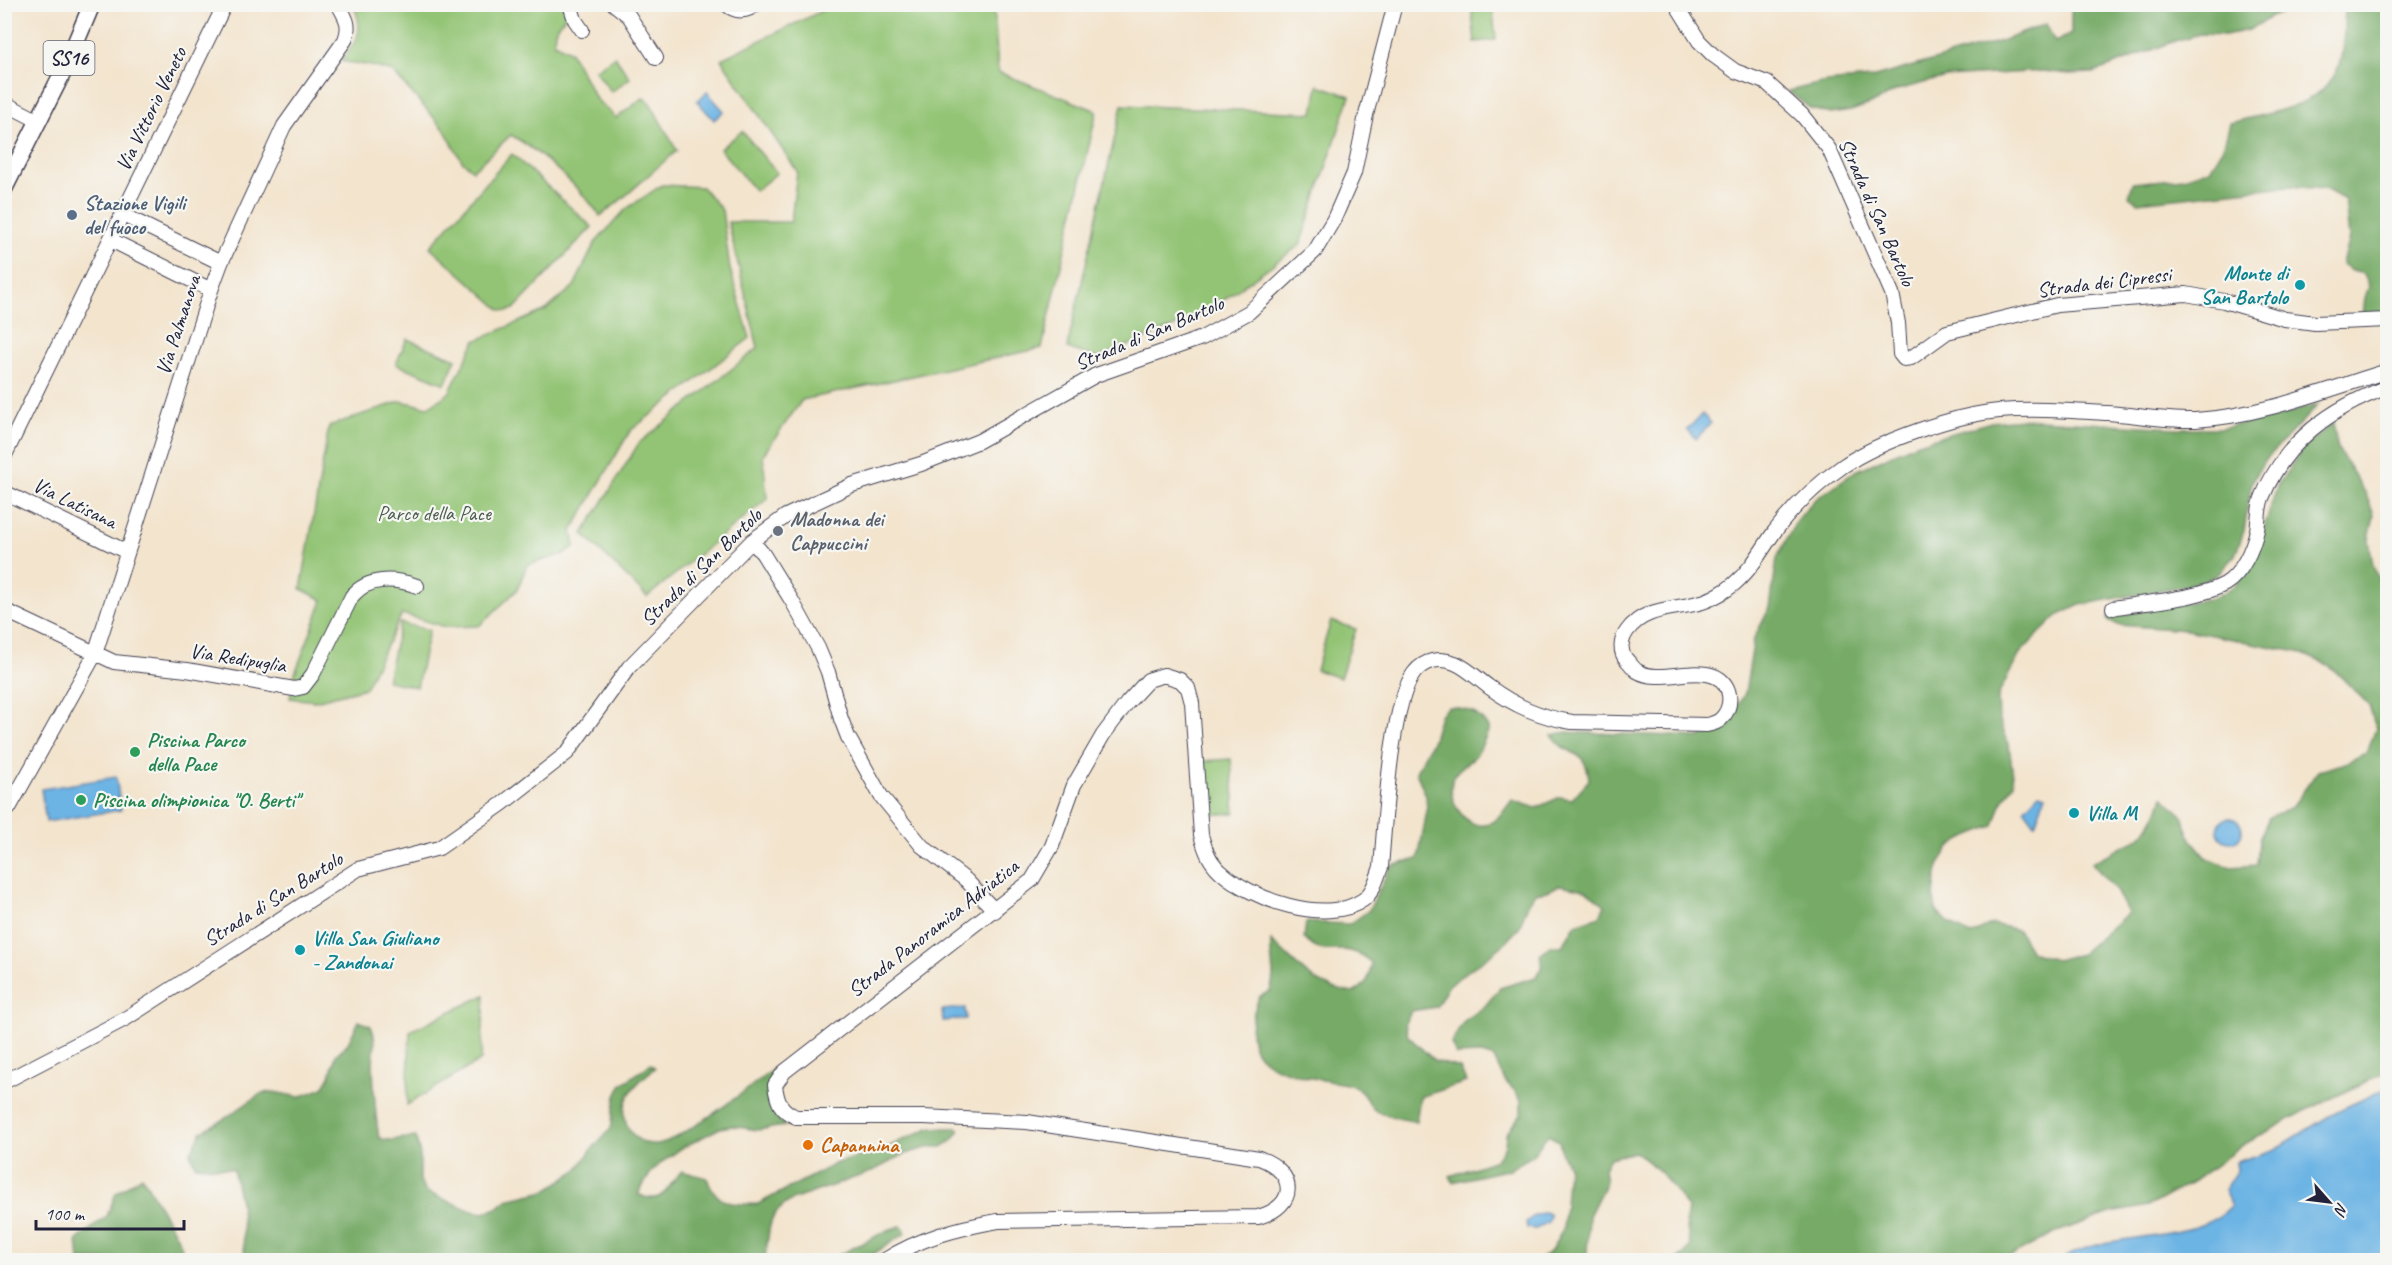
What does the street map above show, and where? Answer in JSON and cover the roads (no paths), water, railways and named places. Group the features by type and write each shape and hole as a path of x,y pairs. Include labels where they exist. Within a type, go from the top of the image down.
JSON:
{"main road":[{"name":"SS16","path":"4,189 65,68 92,4"}],"street":[{"name":"Via Vittorio Veneto","path":"4,457 225,4"},
{"name":"Via Palmanova","path":"4,807 9,808 95,654 221,263 284,126 345,40 349,30 348,20 338,4"},
{"path":"570,4 575,20 582,30"},
{"path":"614,4 629,16 656,57"},
{"path":"726,4 739,11 756,4"},
{"name":"Strada di San Bartolo","path":"4,1082 125,1019 358,869 439,848 502,804 567,753 629,667 752,541 786,516 852,485 921,464 979,441 1096,375 1202,338 1249,312 1315,251 1334,219 1354,173 1366,115 1395,4"},
{"name":"Strada di San Bartolo","path":"1676,4 1699,41 1713,55 1735,71 1767,83 1802,115 1829,149 1892,293 1898,323 1900,354 1904,358"},
{"path":"4,104 39,121"},
{"path":"123,215 221,263"},
{"path":"111,240 211,290"},
{"name":"Strada dei Cipressi","path":"1904,358 1911,358 1947,332 2057,305 2186,294 2224,301 2285,319 2305,321 2388,320"},
{"name":"Strada Panoramica Adriatica","path":"885,1260 931,1237 967,1226 998,1221 1258,1217 1272,1213 1284,1202 1288,1188 1285,1176 1272,1163 1259,1158 1027,1122 924,1117 796,1116 788,1113 778,1102 775,1085 784,1072 995,911 1032,880 1052,846 1074,785 1102,735 1148,680 1164,675 1180,680 1188,688 1192,703 1201,835 1206,853 1218,870 1238,886 1263,899 1320,911 1341,908 1364,900 1375,884 1381,867 1396,725 1405,690 1414,673 1425,663 1442,660 1457,664 1521,708 1550,718 1572,722 1707,725 1720,720 1728,708 1730,693 1725,683 1714,676 1657,675 1637,671 1623,655 1622,639 1632,624 1644,616 1658,610 1704,602 1733,585 1752,565 1793,509 1814,488 1844,465 1886,444 1924,429 1996,411 2066,411 2196,420 2282,405 2388,371"},
{"path":"2113,608 2208,591 2227,582 2242,565 2250,550 2257,530 2260,501 2274,472 2301,437 2338,409 2388,387"},
{"name":"Via Latisana","path":"4,492 127,552"},
{"path":"752,541 763,554 818,648 828,672 848,737 881,796 922,846 966,880 995,911"},
{"name":"Via Redipuglia","path":"4,610 95,654 128,665 187,670 294,689 303,687 313,674 352,596 359,588 374,581 402,580 417,586"}],"water":[{"path":"707,92 724,111 714,120 697,101"},
{"path":"1702,414 1711,423 1696,439 1687,430"},
{"name":"Piscina olimpionica \"O. Berti\"","path":"116,777 121,810 46,822 41,789"},
{"path":"2039,793 2046,795 2035,824 2024,809"},
{"path":"2230,818 2239,821 2242,830 2239,839 2230,842 2221,839 2218,830 2221,821"},
{"path":"965,1008 966,1019 943,1021 942,1010"},
{"path":"2387,1088 2387,1260 2062,1260 2080,1250 2125,1239 2196,1227 2215,1218 2231,1206 2224,1190 2237,1170 2236,1162 2276,1149 2337,1111"},
{"path":"1545,1212 1550,1215 1548,1222 1536,1229 1527,1228 1526,1222"}],"place":[{"name":"Stazione Vigili del fuoco","path":"72,215"},
{"name":"Monte di San Bartolo","path":"2300,285"},
{"name":"Madonna dei Cappuccini","path":"778,531"},
{"name":"Piscina Parco della Pace","path":"135,752"},
{"name":"Piscina olimpionica \"O. Berti\"","path":"81,800"},
{"name":"Villa M","path":"2074,813"},
{"name":"Villa San Giuliano - Zandonai","path":"300,950"},
{"name":"Capannina","path":"808,1145"}],"park label":[{"name":"Parco della Pace","path":"434,513"}]}
